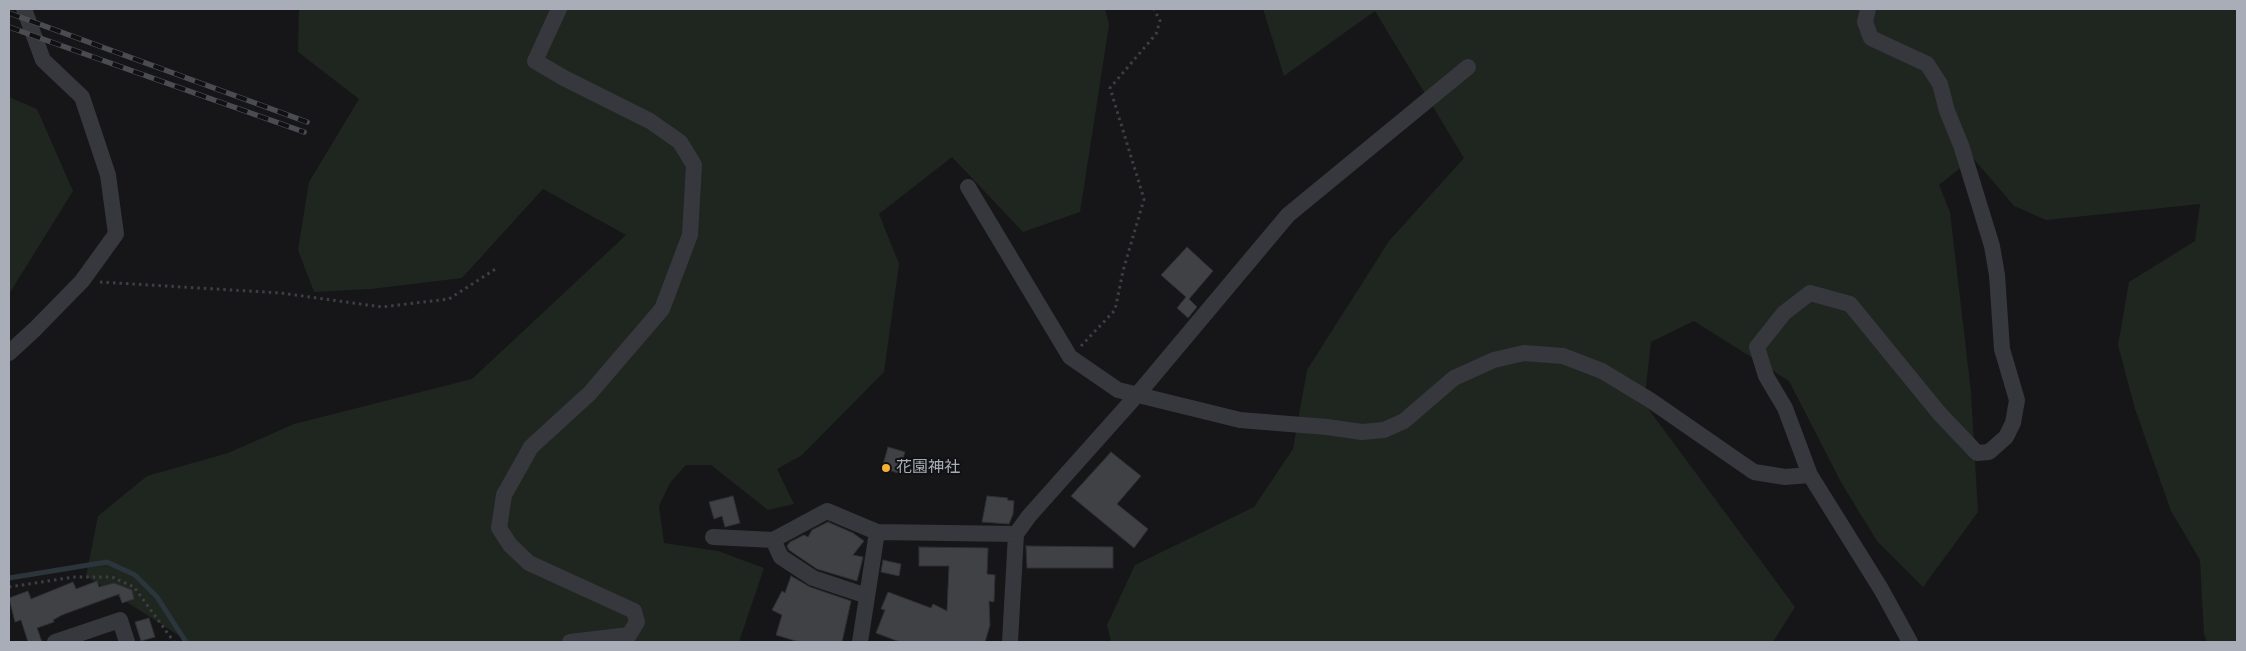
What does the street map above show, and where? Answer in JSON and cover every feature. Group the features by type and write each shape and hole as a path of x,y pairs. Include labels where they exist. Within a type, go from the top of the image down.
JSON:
{"street":[{"path":"9,353 82,281 116,234 108,175 82,97 43,60 24,9"},
{"path":"559,9 535,61 564,78 650,121 680,142 694,165 690,235 662,309 590,393 531,447 504,495 499,528 510,545 529,563 634,610 638,622 629,635 570,642"},
{"path":"1868,9 1865,22 1872,38 1928,64 1940,84 1992,246 1997,275 2002,349 2018,400 2013,422 2006,437 1989,452 1977,453 1939,413 1850,304 1810,293 1784,314 1757,347 1766,376 1785,408 1810,475 1881,589 1910,642"},
{"path":"1010,642 1016,534 1029,516 1137,395 1288,215 1468,67"},
{"path":"968,187 1070,357 1118,390 1240,420 1327,427 1362,432 1384,430 1404,422 1454,378 1494,360 1524,353 1563,356 1602,371 1650,400 1754,472 1785,477 1810,475"},
{"path":"714,537 773,540 827,511 877,532 1016,534"},
{"path":"860,642 877,532"},
{"path":"773,540 781,557 813,578 867,596"},
{"path":"55,642 120,620 128,642"}],"path":[{"path":"1070,357 1115,310 1144,199 1110,88 1156,34 1160,22 1154,9"},
{"path":"82,281 281,294 382,307 449,299 497,268"},
{"path":"9,587 74,577 112,577 134,586 174,642"}],"shaded area":[{"path":"299,9 1105,9 1109,25 1080,212 1023,232 952,157 879,214 899,264 884,372 802,455 777,469 794,504 768,510 711,465 686,465 670,483 659,506 664,543 718,551 764,568 739,642 189,642 86,576 98,516 147,476 228,453 294,424 472,379 626,235 543,189 462,278 371,289 314,292 298,250 309,182 359,99 298,52"},
{"path":"1263,9 2237,9 2237,642 2207,642 2204,634 2200,560 2171,511 2135,409 2118,345 2129,282 2195,241 2200,204 2046,220 2014,206 1973,158 1939,185 1950,212 1971,392 1978,512 1923,587 1877,541 1842,484 1789,381 1694,321 1651,342 1644,403 1795,607 1773,642 1111,642 1107,625 1135,565 1254,507 1293,449 1307,370 1389,241 1464,158 1375,11 1284,76"},
{"path":"9,97 37,109 73,191 9,294"}],"building":[{"path":"1187,247 1213,271 1189,299 1197,307 1188,318 1177,308 1186,297 1161,275"},
{"path":"888,447 905,452 898,473 882,468"},
{"path":"1111,452 1141,476 1117,504 1148,529 1134,548 1071,496"},
{"path":"733,496 740,523 725,527 722,516 714,519 709,502"},
{"path":"987,496 1008,498 1007,500 1014,501 1013,514 1009,524 982,522"},
{"path":"828,522 853,533 864,541 853,555 863,557 857,581 817,569 789,550 787,546 790,542 804,535 808,537 812,530"},
{"path":"1026,546 1113,547 1113,568 1027,568"},
{"path":"919,547 988,548 987,574 995,575 994,602 989,601 990,625 985,642 900,642 876,633 885,610 881,609 888,592 931,608 933,604 947,611 949,566 919,566"},
{"path":"883,560 901,564 899,576 881,572"},
{"path":"791,576 810,587 851,601 842,642 799,642 776,635 782,615 772,610 782,591 785,593"},
{"path":"97,581 99,587 114,583 132,590 134,599 122,603 119,594 62,615 53,620 54,622 37,628 42,642 28,642 21,620 15,622 9,598 28,591 31,599 73,582 76,589"},
{"path":"149,618 155,637 141,641 135,622"}],"waterway":[{"path":"9,578 107,562 135,575 157,597 186,642"}],"railway":[{"path":"9,13 307,122"},
{"path":"9,27 304,132"}],"place":[{"name":"花園神社","path":"886,468"}]}
